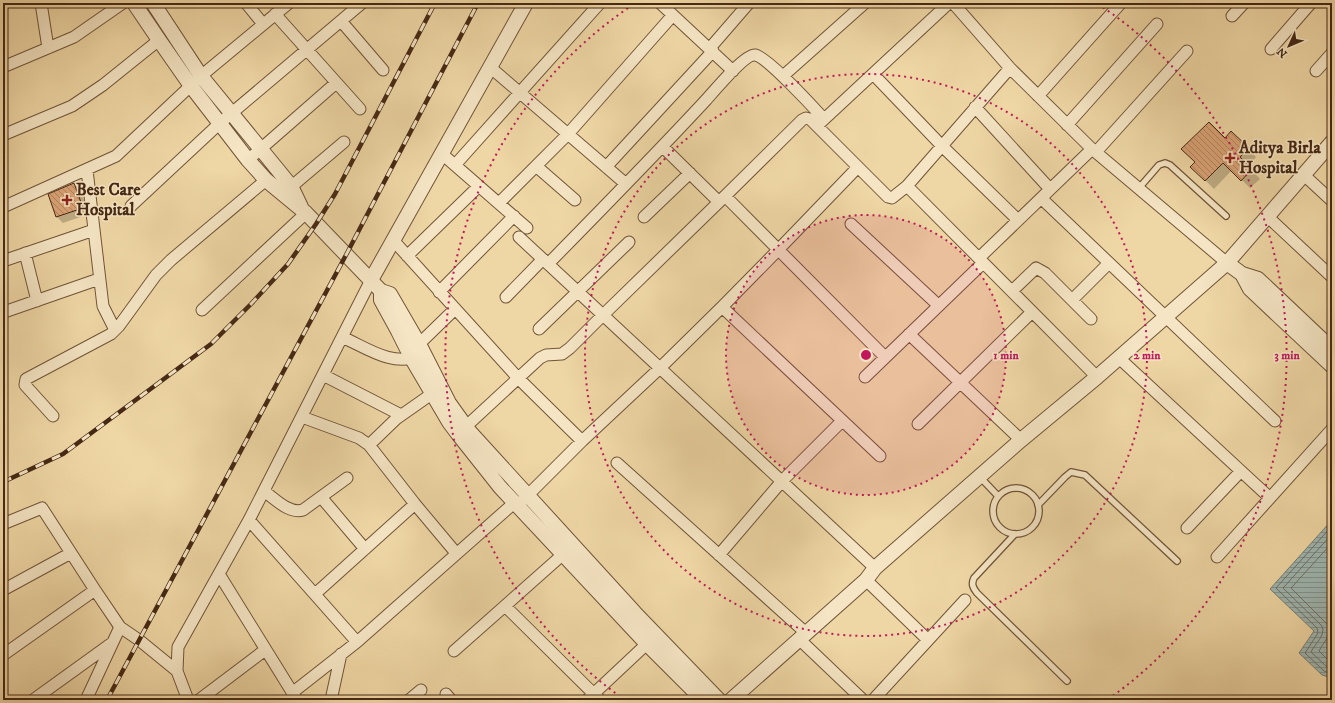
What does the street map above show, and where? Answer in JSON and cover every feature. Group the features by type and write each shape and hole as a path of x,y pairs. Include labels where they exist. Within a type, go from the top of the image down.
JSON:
{"street":[{"path":"41,3 48,48"},
{"path":"3,67 74,37 123,3"},
{"path":"134,3 159,40 196,81 231,114 260,150 287,190 305,212 381,291 381,300 398,331 418,352 449,403 462,430 500,487 520,502 568,550 651,639 703,700"},
{"path":"152,3 220,123 248,160 266,180 287,190"},
{"path":"246,3 263,24"},
{"path":"3,207 87,170 108,160 123,150 196,81 289,3"},
{"path":"131,206 220,123 362,3"},
{"path":"188,700 177,671 178,647 249,520 371,280 526,3"},
{"path":"455,165 600,3"},
{"path":"606,167 711,50 749,3"},
{"path":"783,76 865,3"},
{"path":"820,122 949,3"},
{"path":"953,3 1010,68 1094,151 1227,263 1242,274 1258,279 1332,350"},
{"path":"1232,16 1244,3"},
{"path":"1271,49 1312,3"},
{"path":"1038,96 1120,4"},
{"path":"499,203 568,134 668,8 733,71"},
{"path":"276,14 360,109"},
{"path":"341,21 383,70"},
{"path":"1067,125 1157,24"},
{"path":"3,135 72,106 103,85 159,40"},
{"path":"865,377 938,305 1018,220 1050,189 1094,151 1187,51"},
{"path":"1316,70 1332,53"},
{"path":"506,297 546,262 626,184 733,71 751,55 759,56 783,76 858,167 888,197 892,198 907,186 1010,68"},
{"path":"490,67 626,184"},
{"path":"873,74 942,146 1018,220"},
{"path":"248,160 336,83"},
{"path":"975,107 1050,189"},
{"path":"462,430 540,358 546,355 562,354 566,352 802,120 806,118 820,122"},
{"path":"287,190 344,142"},
{"path":"731,700 866,580 875,568 979,476 1097,377 1227,263 1332,142"},
{"path":"663,146 690,173 722,199 778,250 885,357"},
{"path":"441,153 528,228"},
{"path":"536,166 575,200"},
{"path":"219,574 294,696 341,654 357,642 456,553 520,502 660,368 778,250 858,167"},
{"path":"87,170 103,306 115,330"},
{"path":"644,217 690,173"},
{"path":"1304,175 1332,201"},
{"path":"53,416 25,385 26,379 104,338 115,330 156,275 171,260 266,180"},
{"path":"407,256 479,186"},
{"path":"907,186 1097,377"},
{"path":"1041,198 1275,422"},
{"path":"202,310 305,212"},
{"path":"439,292 514,216"},
{"path":"1268,217 1332,277"},
{"path":"851,224 938,305"},
{"path":"3,261 94,230"},
{"path":"519,237 875,568"},
{"path":"393,240 518,378 582,441"},
{"path":"539,329 629,242"},
{"path":"25,253 37,301"},
{"path":"1072,300 1109,263"},
{"path":"1012,291 1036,268 1045,273 1091,318"},
{"path":"1242,274 1250,289 1332,366"},
{"path":"7,311 99,279"},
{"path":"722,306 880,456"},
{"path":"342,337 388,358 402,360 418,352 455,309"},
{"path":"918,424 1032,312"},
{"path":"909,334 1021,440"},
{"path":"418,352 433,393 449,422 462,430"},
{"path":"1119,358 1270,498"},
{"path":"323,375 401,415"},
{"path":"369,445 382,431 401,415 433,393"},
{"path":"302,417 359,438 369,445 456,553"},
{"path":"719,555 782,481 842,421"},
{"path":"1217,557 1332,429"},
{"path":"617,463 719,555 803,636 863,700"},
{"path":"1187,528 1241,471"},
{"path":"264,491 292,510 303,510 347,478"},
{"path":"321,497 365,549"},
{"path":"315,594 415,504"},
{"path":"3,524 42,508 120,627 140,640 177,671"},
{"path":"249,520 357,642"},
{"path":"454,651 568,550"},
{"path":"3,590 71,553"},
{"path":"866,580 928,640"},
{"path":"3,655 95,590"},
{"path":"873,700 964,600"},
{"path":"505,606 594,698 651,639"},
{"path":"86,700 120,627"},
{"path":"651,639 719,700"},
{"path":"33,700 114,642"},
{"path":"199,700 265,650"},
{"path":"331,700 341,654"},
{"path":"409,700 422,690"}],"lane":[{"path":"1139,188 1159,165 1165,163 1170,165 1226,216"},
{"path":"1038,505 1071,472 1085,475 1177,561"},
{"path":"979,476 998,496"},
{"path":"1010,489 1024,490 1030,493 1038,505 1038,517 1032,528 1027,532 1015,534 1001,529 994,517 993,509 998,496 1010,489"},
{"path":"1015,534 974,578 972,586 977,593 1067,681"}],"water":[{"path":"1332,520 1332,678 1322,675 1299,653 1314,631 1270,589"}],"building":[{"path":"1209,122 1225,138 1231,131 1249,148 1240,157 1252,169 1241,181 1223,163 1205,181 1190,167 1195,162 1181,149"},
{"path":"74,183 83,208 56,217 48,194"}],"railway":[{"path":"3,482 63,454 211,344 288,264 335,194 435,3"},
{"path":"107,700 346,255 478,3"}],"place":[{"name":"Aditya Birla Hospital","path":"1230,158"},
{"name":"Best Care Hospital","path":"67,200"}]}
